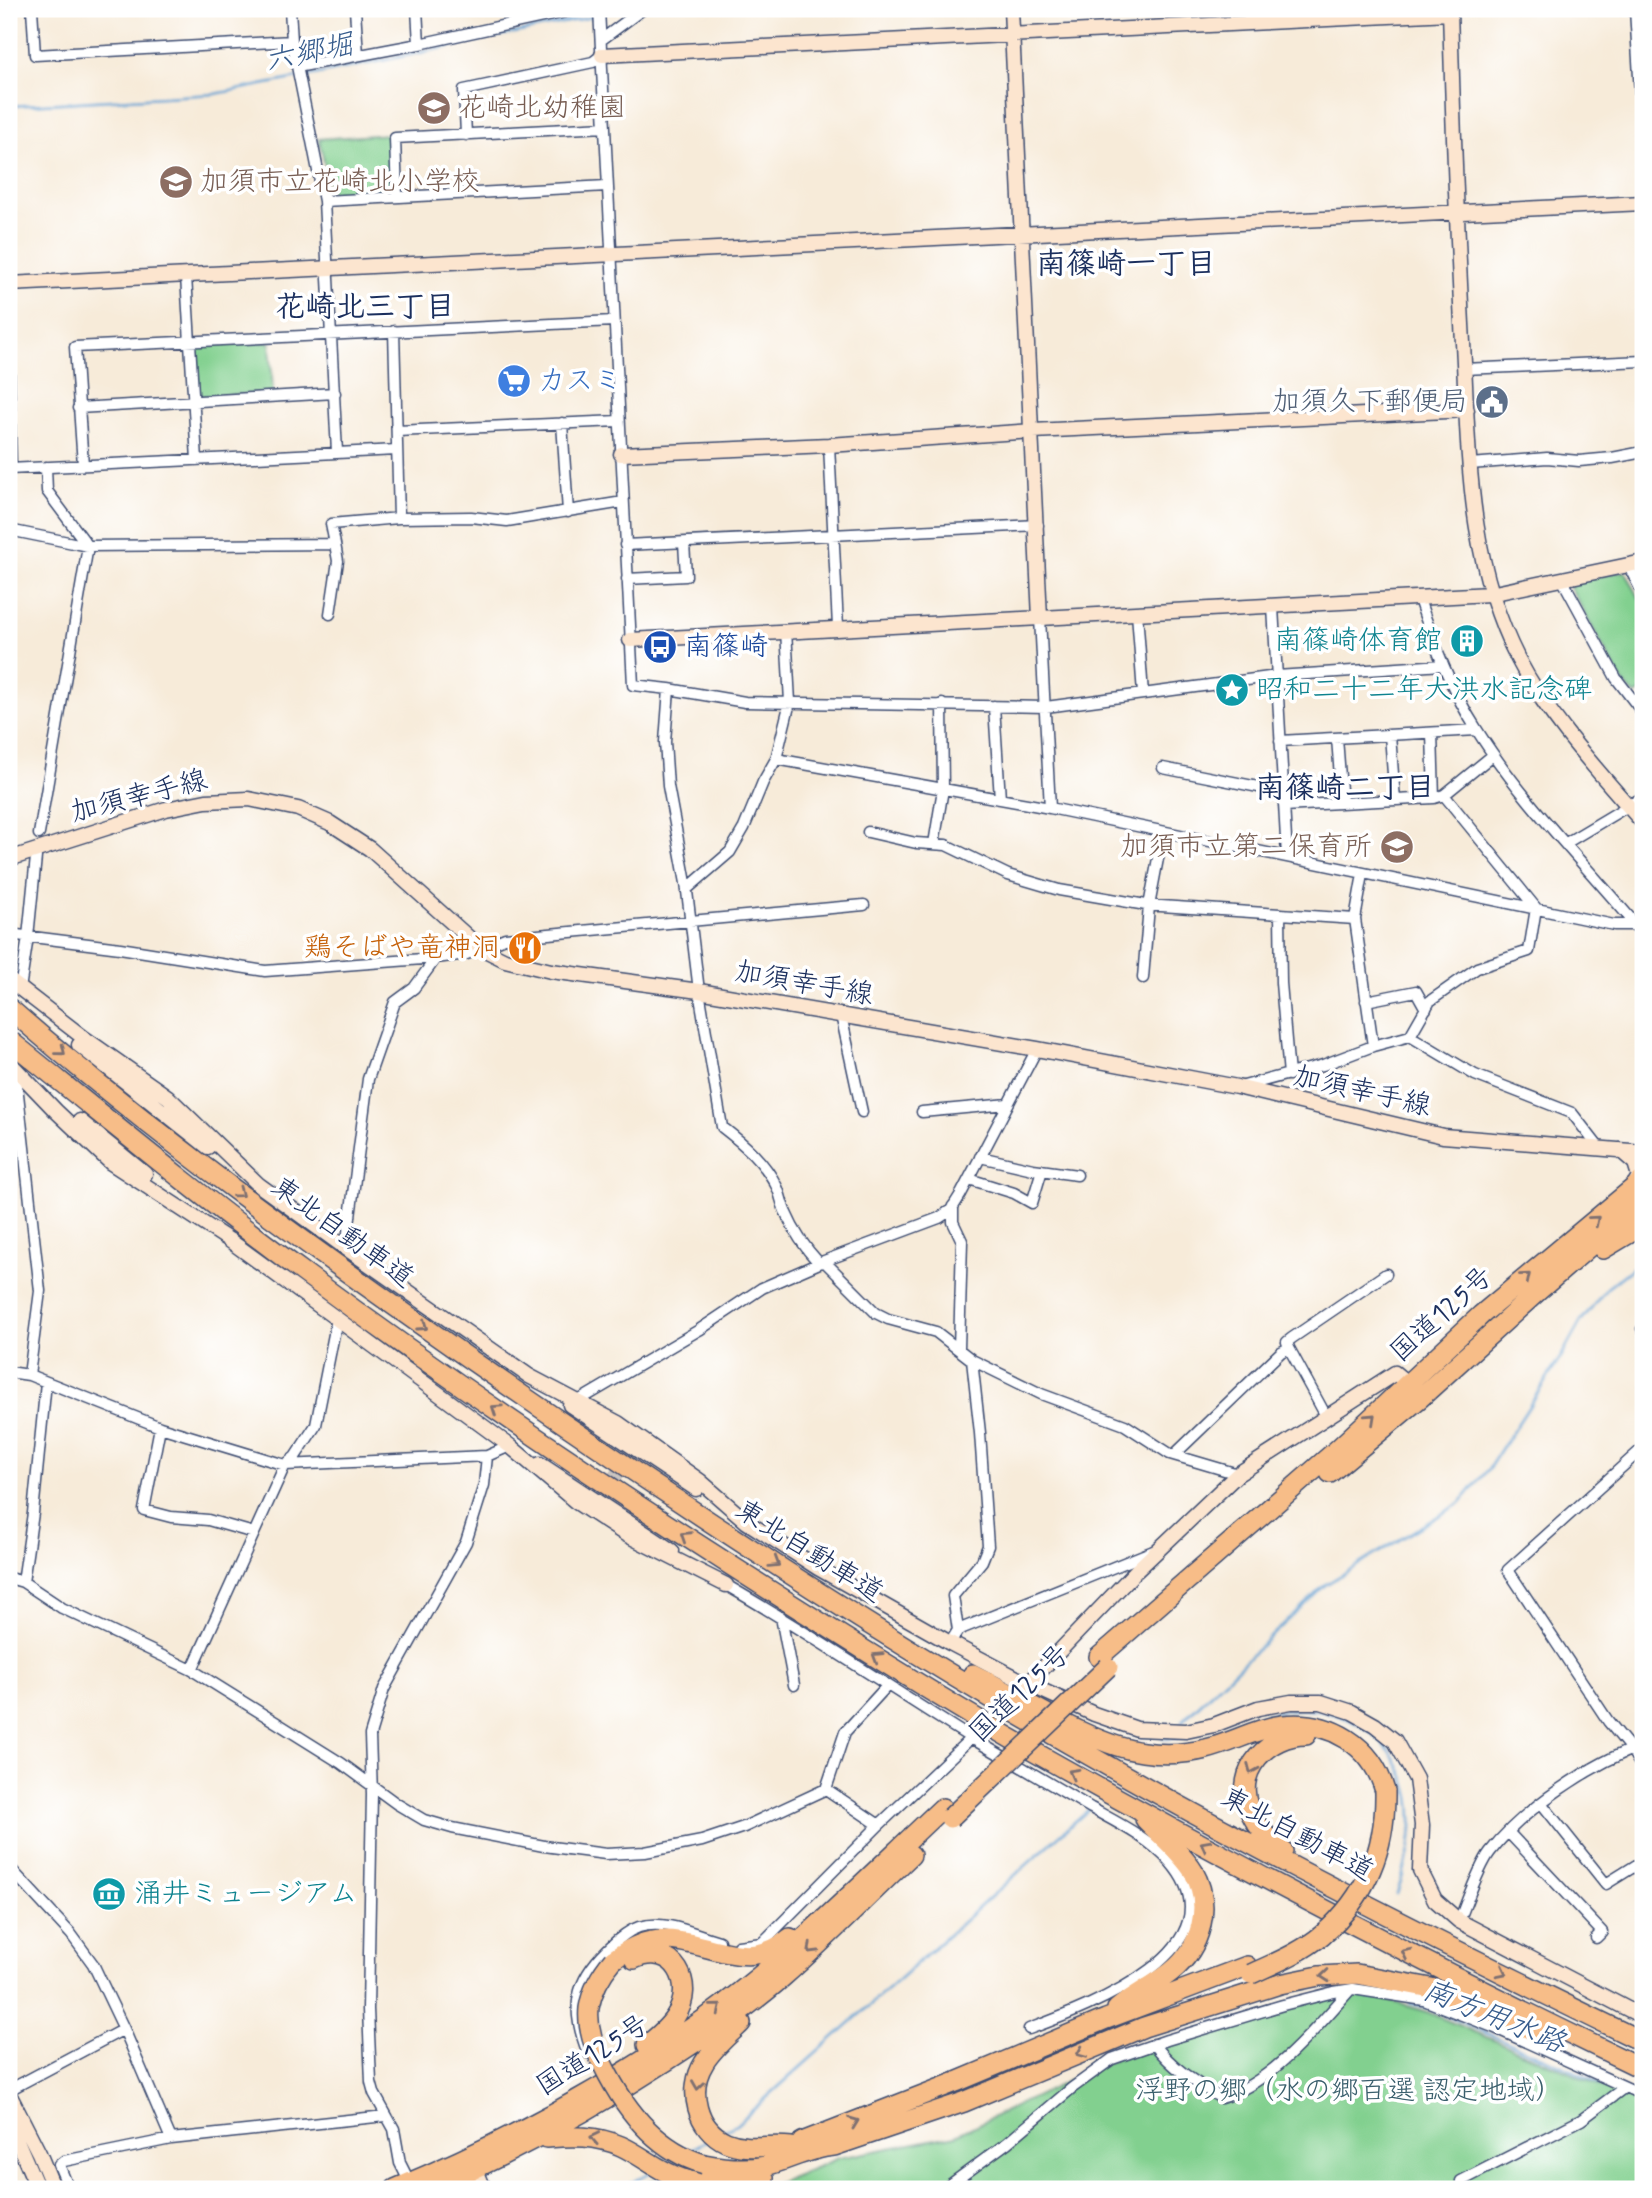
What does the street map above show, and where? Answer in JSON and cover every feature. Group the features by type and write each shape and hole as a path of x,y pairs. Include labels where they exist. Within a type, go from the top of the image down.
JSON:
{"highway":[{"name":"東北自動車道","path":"9,1008 185,1152 327,1259 660,1490 869,1623 955,1677 1147,1787 1311,1874 1643,2042"},
{"name":"東北自動車道","path":"9,1040 210,1202 305,1274 547,1444 792,1605 1020,1743 1133,1806 1390,1945 1643,2069"},
{"name":"国道125号","path":"402,2186 537,2139 607,2099 731,2019 784,1976 946,1813 1103,1662 1339,1448 1414,1391 1481,1315 1639,1190"},
{"path":"1414,1391 1587,1260 1643,1225"},
{"path":"707,2160 755,2159 775,2154 1106,2019 1290,1955 1321,1936 1348,1908 1366,1883 1379,1850 1386,1820 1380,1792 1381,1776 1362,1750 1340,1735 1314,1726 1283,1725 1206,1749 1174,1754 1119,1747 1087,1734 869,1623"},
{"path":"1311,1874 1264,1834 1252,1817 1247,1805 1247,1780 1258,1755 1268,1746 1290,1736 1314,1735 1339,1744 1359,1760 1380,1792"},
{"path":"1106,2019 1128,2000 1172,1971 1192,1950 1202,1924 1203,1896 1193,1871 1133,1806"},
{"name":"国道125号","path":"430,2189 624,2072 713,2011 772,1964 863,1882 946,1813"},
{"path":"863,1882 843,1892 782,1945 736,1956 674,1941 652,1941 627,1950 597,1982 589,2008 589,2026 596,2051 620,2097 638,2120 672,2149 730,2168 766,2166 964,2102 1149,2036 1280,1984 1319,1976 1357,1974 1431,1988 1486,2009 1569,2048 1643,2076"},
{"path":"615,1964 656,1954 672,1962 684,1985 682,2004 676,2017 634,2055 624,2072"},
{"path":"1149,2036 1182,2005 1249,1970"},
{"path":"784,1976 772,1994 721,2042 703,2064 696,2082 696,2097 703,2123 726,2142 756,2148 776,2145 791,2147"},
{"path":"537,2139 563,2136 597,2137 623,2147 664,2172 684,2179 711,2183 768,2178 816,2159 834,2146"}],"street":[{"path":"32,9 34,55 292,41"},
{"path":"290,9 292,41 324,201 337,452"},
{"path":"355,9 359,55"},
{"path":"417,9 419,44"},
{"path":"297,66 419,44 579,9"},
{"path":"599,9 633,685 745,702 1046,707 1277,676 1443,665"},
{"path":"466,135 464,89 593,62 601,47 643,9"},
{"path":"1011,9 1050,808"},
{"path":"601,47 1012,34 1450,11 1456,211 1470,464 1475,530 1490,594 1518,660 1534,687 1552,713 1643,823"},
{"path":"1638,11 1643,145"},
{"path":"397,196 395,138 605,127"},
{"path":"324,201 607,186"},
{"path":"9,284 1643,203"},
{"path":"186,276 197,460"},
{"path":"83,466 75,347 614,321"},
{"path":"394,331 399,518"},
{"path":"1464,369 1643,360"},
{"path":"9,366 10,469 397,450"},
{"path":"78,408 335,393"},
{"path":"621,454 1467,410"},
{"path":"397,431 619,421"},
{"path":"562,423 568,512"},
{"path":"829,445 838,627"},
{"path":"1470,464 1547,458 1579,461 1643,452"},
{"path":"38,834 88,546 47,491 46,467"},
{"path":"330,614 338,561 331,524 399,518 471,517 507,521 623,502"},
{"path":"625,545 1038,525"},
{"path":"9,530 88,546 335,544"},
{"path":"627,579 685,576 684,543"},
{"path":"630,640 1490,594 1643,562"},
{"path":"1628,565 1643,594"},
{"path":"1562,579 1616,678 1639,698 1643,713"},
{"path":"1419,599 1443,665 1493,755 1636,925 1643,937"},
{"path":"1273,607 1287,857"},
{"path":"1137,613 1143,694"},
{"path":"687,889 730,852 776,759 790,702 786,630"},
{"path":"669,689 665,742 668,786 687,889 699,991 722,1127 746,1146 768,1172 798,1239 876,1313 936,1332 972,1360 1041,1394 1125,1425 1174,1455 1238,1474"},
{"path":"934,844 943,789 942,705"},
{"path":"993,706 1000,799"},
{"path":"1280,741 1477,730"},
{"path":"1433,733 1439,796 1536,908"},
{"path":"1390,735 1395,800"},
{"path":"1337,738 1342,803"},
{"path":"1284,806 1439,796 1493,755"},
{"path":"776,759 1050,808 1614,925 1636,925"},
{"path":"1163,768 1283,792"},
{"path":"1566,843 1643,797"},
{"name":"加須幸手線","path":"9,859 166,809 206,801 249,799 299,809 330,823 370,849 479,947 505,960 551,971 699,991 1037,1048 1237,1087 1443,1136 1643,1152"},
{"path":"868,832 916,843 946,845 1008,874 1059,890 1149,906 1355,919"},
{"path":"1143,978 1149,906 1163,832"},
{"path":"36,857 28,937 14,985 144,1100 259,1185 529,1376 573,1403 618,1423 700,1481 747,1522"},
{"path":"1363,874 1355,919 1373,1046"},
{"path":"9,934 265,971 436,958 467,954 479,947 505,939 864,905"},
{"path":"1237,1087 1289,1075 1410,1036 1430,1002 1477,968 1529,951 1536,908"},
{"path":"1280,914 1281,983 1289,1075"},
{"path":"346,1248 368,1079 395,1002 414,988 436,958"},
{"path":"1366,1001 1416,991 1426,1009"},
{"path":"32,1000 168,1097 259,1185"},
{"path":"841,1015 862,1112"},
{"path":"1410,1036 1475,1075 1572,1113 1600,1149"},
{"path":"573,1403 699,1330 762,1288 821,1262 939,1218 953,1206 969,1179 1037,1048"},
{"path":"12,1065 108,1142 188,1213"},
{"path":"12,1065 111,1163 188,1213 510,1446 600,1499 705,1573 781,1617 887,1686 1134,1833 1169,1860 1185,1886 1189,1912 1183,1934 1164,1964 1091,2004 1029,2029"},
{"path":"12,1065 40,1291 29,1375"},
{"path":"922,1112 1008,1104"},
{"path":"1620,1150 1637,1167 1639,1190"},
{"path":"981,1157 1077,1175"},
{"path":"969,1179 1014,1193 1032,1203 1042,1170"},
{"path":"953,1206 953,1222 962,1241 960,1349"},
{"path":"1326,1416 1287,1342 1386,1274"},
{"path":"192,1670 285,1465 295,1457 316,1425 337,1319"},
{"path":"1174,1455 1281,1352 1289,1348"},
{"path":"958,1630 953,1596 982,1561 988,1546 972,1360"},
{"path":"9,1372 29,1375 160,1427 285,1465 487,1456 510,1446"},
{"path":"1028,1684 1158,1549 1238,1474 1395,1373 1414,1391"},
{"path":"23,1582 46,1382"},
{"path":"573,1403 632,1451 818,1568 950,1643 1028,1684 1094,1714 1137,1729 1186,1731 1214,1725 1258,1709 1301,1702 1321,1702 1352,1712 1375,1725 1395,1741 1416,1779 1422,1825 1420,1870 1435,1900 1459,1921 1643,2017"},
{"path":"160,1427 144,1510 171,1517 208,1520 254,1533"},
{"path":"510,1446 552,1484 586,1509 656,1551 705,1573"},
{"path":"1643,1448 1508,1570 1608,1721 1632,1749 1643,1769"},
{"path":"402,2186 394,2129 373,2093 369,2059 370,1735 384,1689 466,1542 484,1485 487,1456"},
{"path":"950,1643 958,1630 1158,1549"},
{"path":"9,1578 23,1582 62,1608 192,1670 341,1763 370,1787 424,1819 452,1828 544,1846 606,1854 645,1852 702,1841 744,1827 826,1789 845,1732 887,1686"},
{"path":"781,1617 794,1685"},
{"path":"604,2084 586,2048 577,2016 580,1985 596,1961 618,1939 640,1927 668,1926 738,1946 762,1943 879,1825 971,1738"},
{"path":"1459,1921 1489,1854 1509,1833 1588,1769 1643,1745"},
{"path":"826,1789 879,1825"},
{"path":"1542,1804 1606,1884 1643,1861"},
{"path":"1509,1833 1602,1932 1596,1938"},
{"path":"9,1867 71,1934 93,1964 171,2139"},
{"path":"1149,2036 1167,2062 1184,2076 1222,2098 1230,2096 1270,2071 1300,2044 1350,1990"},
{"path":"944,2189 1007,2143 1072,2088 1149,2036 1350,1990 1424,2000 1493,2026 1643,2095"},
{"path":"54,2189 9,2092 124,2029"},
{"path":"1461,2181 1581,2120 1625,2087"},
{"path":"69,2189 59,2165 64,2161 171,2139 385,2116"},
{"path":"9,2122 38,2189"},
{"path":"473,2163 484,2189"}],"green space":[{"path":"389,134 392,189 389,193 334,196 331,193 319,139"},
{"path":"270,342 273,393 197,394 198,345"},
{"path":"1623,571 1643,605 1643,691 1635,695 1622,681 1570,587 1572,582"},
{"name":"浮野の郷（水の郷百選 認定地域）","path":"1350,1990 1425,2011 1643,2104 1643,2189 763,2189 839,2158 956,2135 1120,2056"},
{"path":"653,2180 681,2189 631,2189"}],"waterway":[{"name":"六郷堀","path":"602,14 613,9"},
{"name":"六郷堀","path":"304,77 596,16"},
{"name":"六郷堀","path":"9,106 215,94 298,78"},
{"path":"1182,1721 1325,1585 1460,1503 1489,1468 1561,1357 1581,1321 1607,1288 1643,1260"},
{"name":"南方用水路","path":"1233,1725 1282,1711 1315,1710 1360,1725 1378,1739 1393,1757 1404,1777 1410,1800 1410,1844 1397,1894"},
{"name":"南方用水路","path":"1162,1739 1186,1738"},
{"path":"724,2131 736,2125 1089,1809"},
{"name":"南方用水路","path":"1364,1997 1383,1999"},
{"name":"南方用水路","path":"1410,2003 1427,2007 1607,2086"},
{"path":"690,2150 709,2139"},
{"path":"620,2189 651,2172"}],"tunnel":[{"path":"602,1496 630,1454"}],"place":[{"name":"花崎北幼稚園","path":"434,108"},
{"name":"加須市立花崎北小学校","path":"176,182"},
{"name":"カスミ","path":"514,381"},
{"name":"加須久下郵便局","path":"1492,402"},
{"name":"南篠崎体育館","path":"1467,641"},
{"name":"南篠崎","path":"660,647"},
{"name":"昭和二十二年大洪水記念碑","path":"1232,690"},
{"name":"加須市立第二保育所","path":"1397,847"},
{"name":"鶏そばや竜神洞","path":"525,948"},
{"name":"涌井ミュージアム","path":"109,1894"}],"district":[{"name":"南篠崎一丁目","path":"1126,264"},
{"name":"花崎北三丁目","path":"365,307"},
{"name":"南篠崎二丁目","path":"1345,788"}]}
